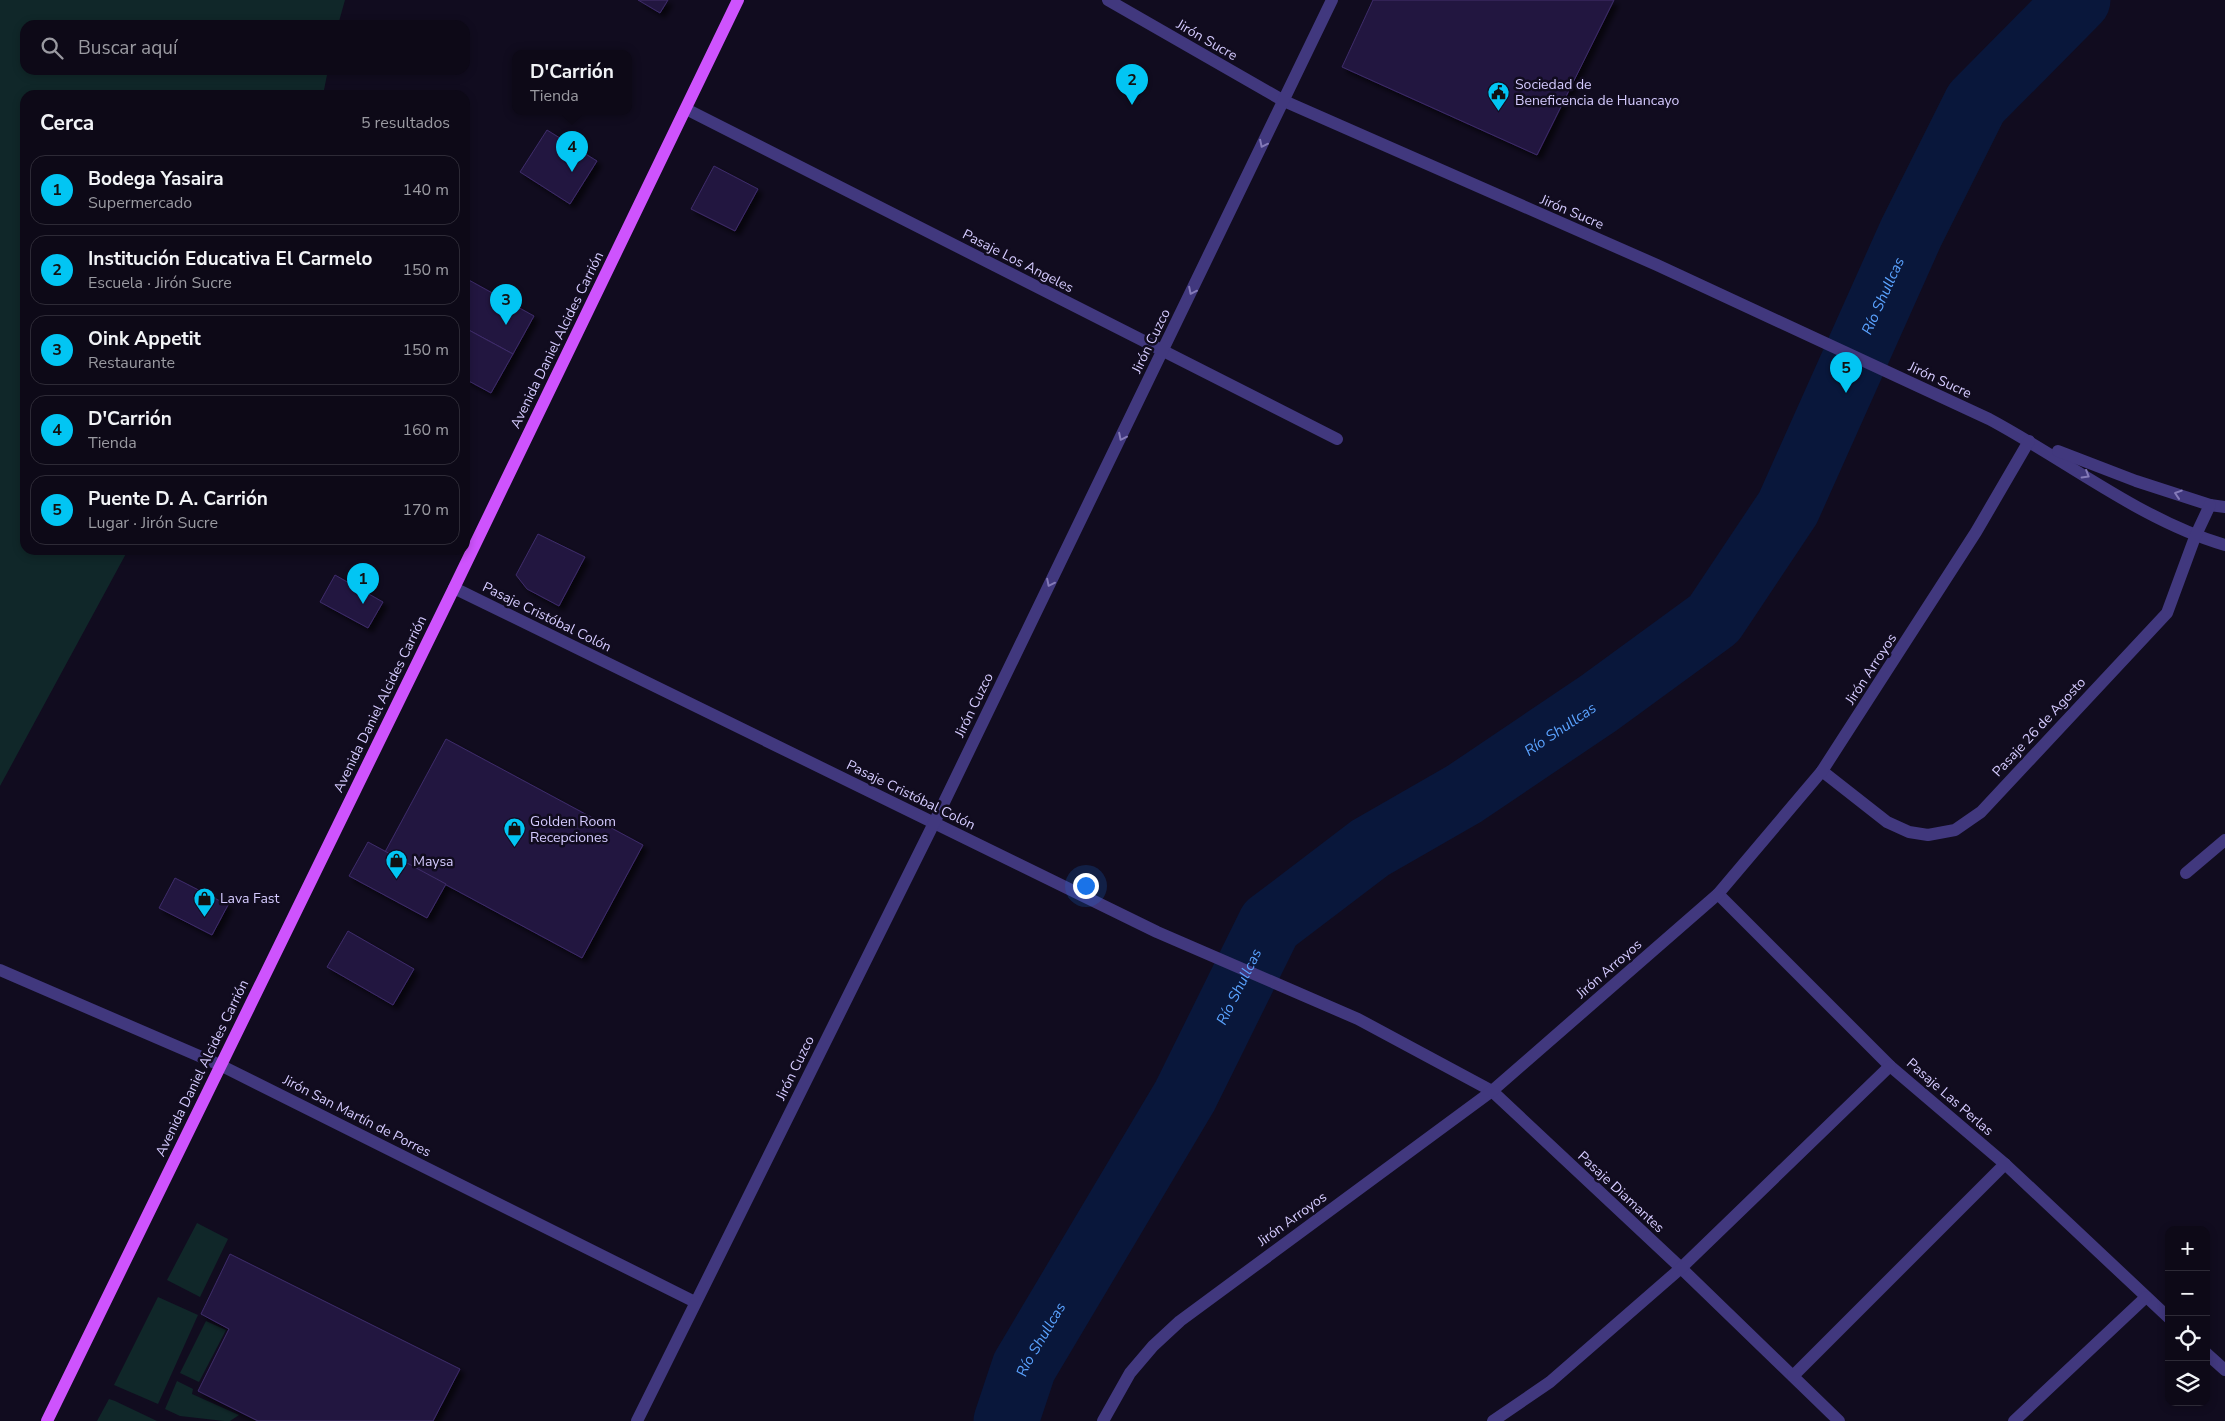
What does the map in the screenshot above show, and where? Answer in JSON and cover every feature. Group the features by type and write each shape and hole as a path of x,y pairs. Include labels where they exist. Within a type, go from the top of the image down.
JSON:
{"main road":[{"name":"Avenida Daniel Alcides Carrión","path":"47,1421 454,588 738,0"}],"street":[{"name":"Jirón Sucre","path":"1108,0 1284,100 1657,265 2030,440 2136,480 2210,505 2225,507"},
{"name":"Jirón Cuzco","path":"637,1421 934,823 1164,351 1332,0"},
{"name":"Pasaje Los Angeles","path":"686,109 1337,439"},
{"name":"Jirón Sucre","path":"2030,440 2146,512 2195,536 2225,545"},
{"name":"Jirón Arroyos","path":"1103,1421 1130,1373 1153,1346 1180,1321 1492,1091 1718,894 1822,771 1976,532 2030,440"},
{"name":"Pasaje 26 de Agosto","path":"1822,771 1887,822 1909,832 1928,835 1955,830 1981,812 2167,613 2195,536 2210,505"},
{"name":"Pasaje Cristóbal Colón","path":"454,588 1157,932 1358,1019"},
{"path":"2186,873 2225,840"},
{"name":"Pasaje Las Perlas","path":"1718,894 1890,1066 2005,1164 2167,1316"},
{"name":"Jirón San Martín de Porres","path":"0,970 220,1065 695,1302"},
{"name":"Pasaje Diamantes","path":"1358,1019 1492,1091 1681,1268 1839,1421"},
{"path":"1493,1421 1550,1382 1681,1268 1890,1066"},
{"path":"1793,1376 2005,1164"},
{"path":"2014,1421 2146,1297"},
{"path":"2210,1357 2225,1370"}],"green space":[{"path":"0,0 345,0 339,20 20,20 20,75 327,75 324,90 20,90 20,555 125,555 0,786"},
{"path":"197,1223 228,1239 200,1297 167,1280"},
{"path":"158,1297 198,1315 158,1404 114,1385"},
{"path":"206,1321 226,1330 199,1382 180,1373"},
{"path":"177,1381 193,1389 192,1394 239,1415 230,1421 224,1421 180,1416 165,1409"},
{"path":"109,1399 115,1401 157,1421 97,1421"}],"building":[{"path":"638,0 668,0 660,13"},
{"name":"Sociedad de Beneficencia de Huancayo","path":"1373,0 1614,0 1537,155 1342,67"},
{"path":"547,130 597,161 570,204 520,172"},
{"path":"714,166 758,189 735,231 691,209"},
{"path":"470,281 534,316 513,354 470,331"},
{"path":"470,331 513,354 491,393 470,382"},
{"path":"538,534 585,557 559,606 527,589 516,575"},
{"path":"335,575 383,602 368,628 320,602"},
{"name":"Golden Room Recepciones","path":"446,739 643,845 582,958 385,852"},
{"name":"Maysa","path":"368,842 446,884 427,918 349,876"},
{"path":"175,878 228,905 212,935 159,908"},
{"path":"348,931 414,969 393,1005 327,967"},
{"path":"230,1254 460,1369 433,1421 258,1421 198,1391 229,1329 201,1314"}],"waterway":[{"name":"Río Shullcas","path":"1006,1421 1024,1367 1185,1096 1270,924 1370,848 1464,794 1599,703 1714,619 1788,508 1911,233 1976,103 2078,0"}],"place":[{"name":"Institución Educativa El Carmelo","path":"1132,105"},
{"name":"Sociedad de Beneficencia de Huancayo","path":"1499,111"},
{"name":"D'Carrión","path":"572,172"},
{"name":"Oink Appetit","path":"506,325"},
{"name":"Puente D. A. Carrión","path":"1846,393"},
{"name":"Bodega Yasaira","path":"363,604"},
{"name":"Golden Room Recepciones","path":"514,848"},
{"name":"Maysa","path":"397,880"},
{"name":"Lava Fast","path":"204,917"}]}
